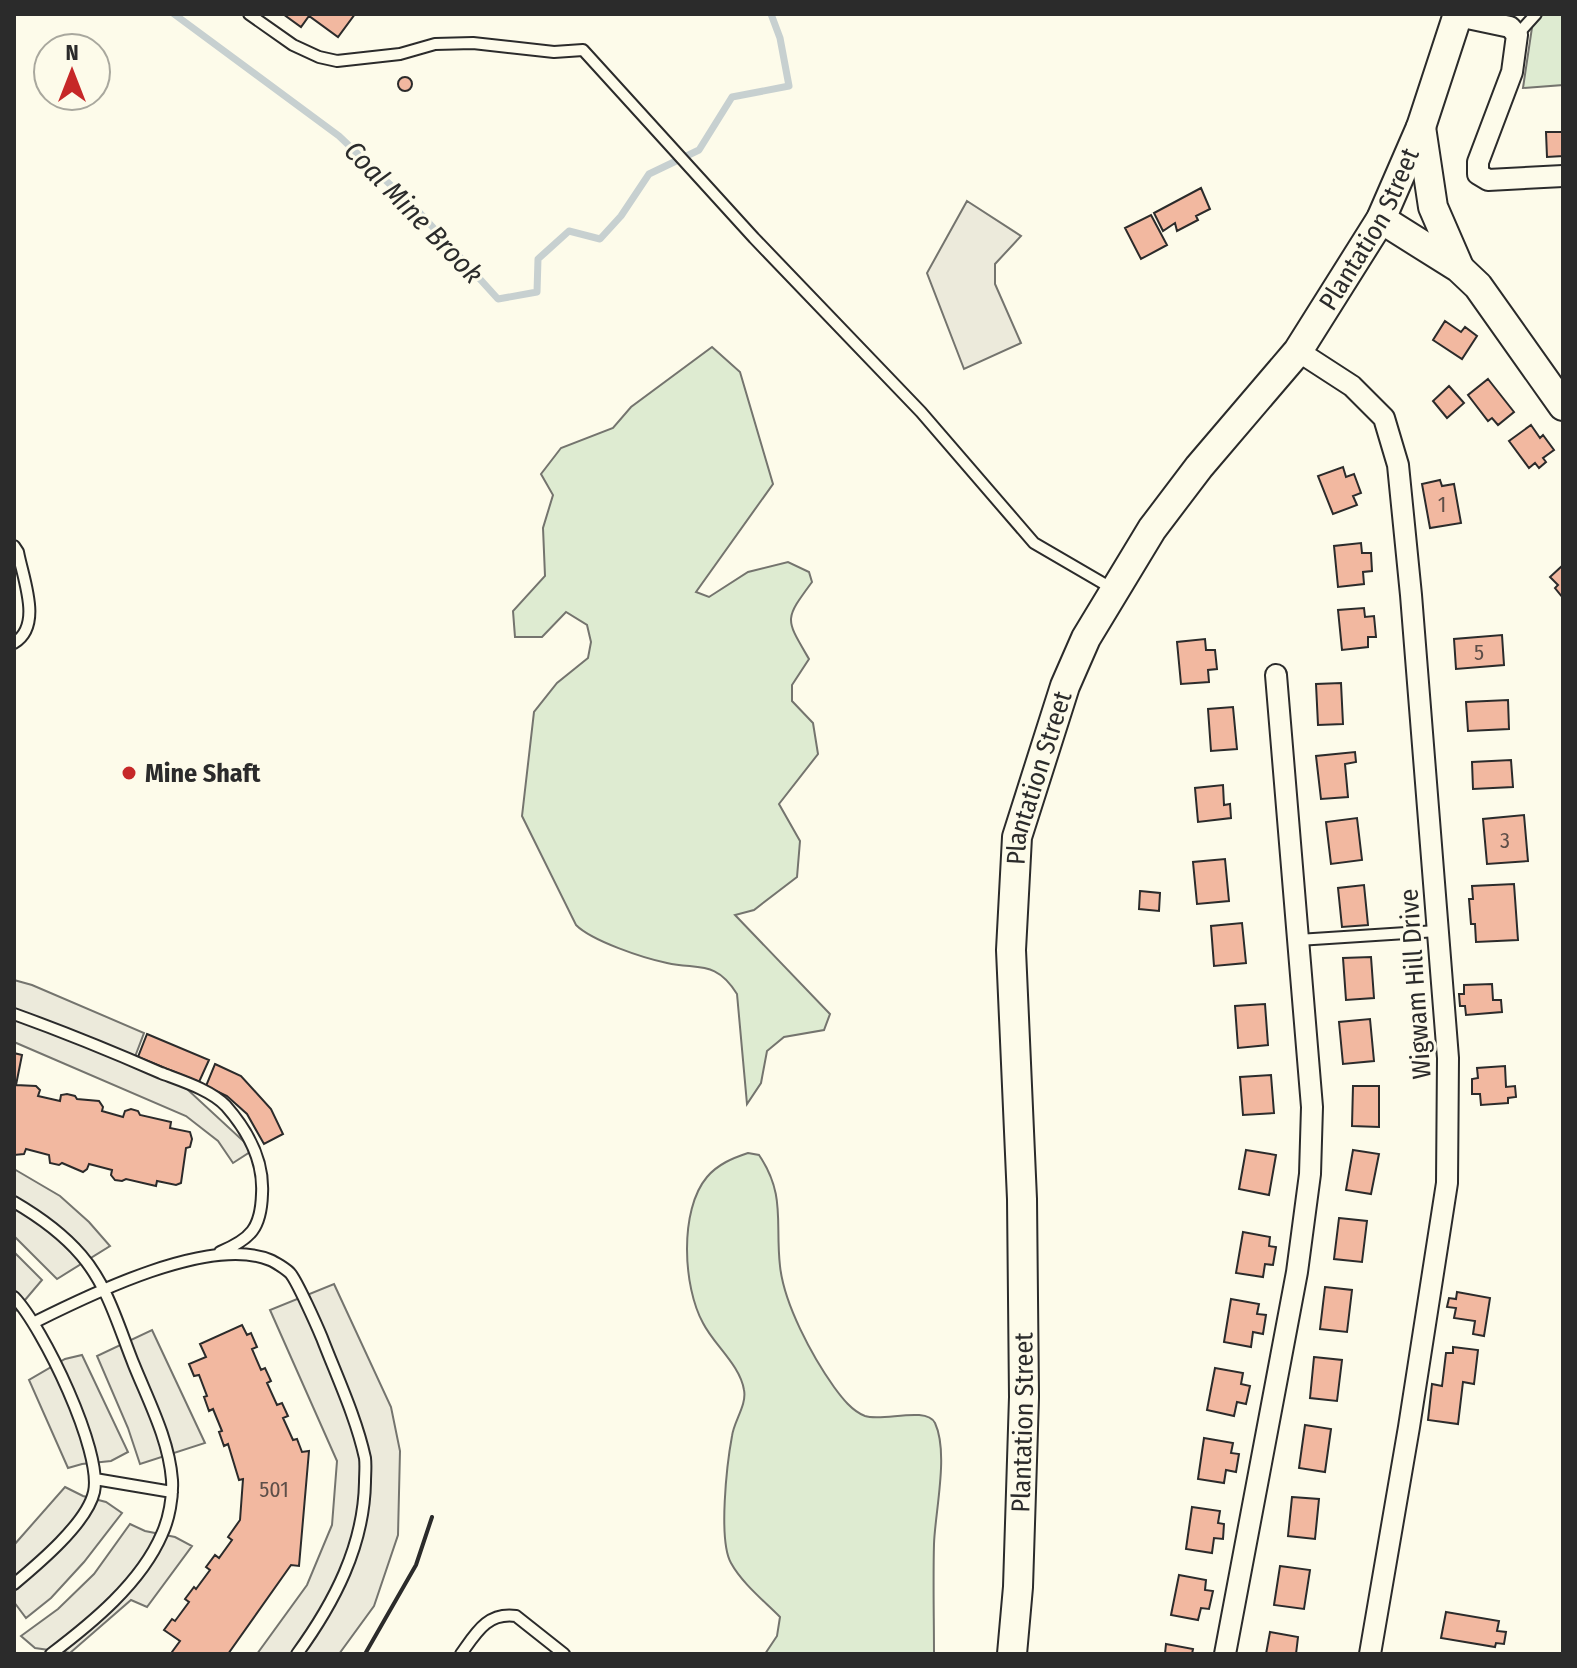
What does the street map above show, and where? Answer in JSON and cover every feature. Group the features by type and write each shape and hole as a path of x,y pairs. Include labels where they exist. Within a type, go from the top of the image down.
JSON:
{"main road":[{"name":"Plantation Street","path":"1012,1654 1018,1587 1024,1397 1022,1185 1011,950 1017,837 1065,686 1086,638 1152,529 1199,467 1298,351 1381,219 1421,127 1458,15"},
{"path":"1421,127 1433,207 1459,268"},
{"path":"1381,219 1459,268 1478,286 1563,406"}],"street":[{"path":"1458,15 1510,27 1517,35 1512,72 1478,162 1478,174 1488,180 1563,176"},
{"name":"Wigwam Hill Drive","path":"1298,351 1352,386 1384,418 1398,465 1413,608 1449,1075 1447,1183 1370,1654"},
{"path":"1225,1654 1297,1272 1310,1174 1312,1107 1276,675"}],"lane":[{"path":"249,14 293,45 337,61 400,54 435,44 473,43 554,52 583,50 686,164 921,412 1034,543 1113,589"},
{"path":"1517,35 1536,14"},
{"path":"14,546 18,552 29,607 28,628 24,637 14,643"},
{"path":"1298,940 1437,931"},
{"path":"14,1014 193,1086 224,1104 251,1140 263,1172 261,1216 243,1242 215,1255"},
{"path":"14,1202 47,1225 82,1256 105,1291 160,1429 170,1466 172,1492 163,1534 134,1576 91,1624 51,1654"},
{"path":"35,1322 181,1261 215,1255 252,1256 270,1260 290,1273 324,1345 366,1461 361,1530 340,1585 297,1654"},
{"path":"14,1297 35,1322 83,1427 95,1467 94,1493 86,1510 50,1553 14,1584"},
{"path":"95,1479 172,1492"},
{"path":"461,1654 487,1621 507,1614 516,1616 564,1654"}],"green space":[{"path":"1534,14 1563,14 1563,85 1523,88"},
{"path":"712,347 740,372 773,484 696,592 709,597 748,572 788,562 809,572 812,582 792,612 792,627 809,659 792,685 792,701 813,723 818,754 779,804 800,841 797,877 754,910 735,915 830,1014 824,1030 784,1037 767,1051 761,1083 747,1104 737,994 729,983 706,968 667,963 618,948 576,925 522,816 534,712 557,683 588,658 591,642 587,625 566,612 542,637 515,637 513,611 545,576 543,528 553,495 541,474 561,448 613,428 631,407"},
{"path":"748,1153 759,1155 773,1183 778,1209 780,1266 787,1297 808,1345 834,1387 852,1408 865,1416 914,1415 930,1418 935,1423 941,1466 934,1544 934,1654 765,1654 777,1636 780,1617 731,1563 725,1537 726,1482 732,1436 744,1401 744,1390 737,1372 696,1308 687,1249 688,1228 698,1191 711,1172 731,1159"}],"shaded area":[{"path":"967,201 1021,236 995,264 995,284 1021,343 964,369 927,273"},
{"path":"14,980 144,1033 133,1062 187,1089 253,1150 233,1163 218,1141 186,1116 14,1042"},
{"path":"14,1169 60,1196 110,1246 57,1279 14,1236"},
{"path":"14,1252 42,1280 14,1313"},
{"path":"334,1284 391,1407 400,1451 398,1535 374,1606 339,1654 257,1654 307,1585 332,1525 337,1461 270,1310"},
{"path":"152,1330 205,1443 140,1464 97,1356"},
{"path":"82,1355 128,1452 111,1461 68,1468 29,1380 65,1359"},
{"path":"65,1487 106,1502 122,1513 84,1562 51,1598 26,1618 14,1602 14,1545"},
{"path":"130,1524 145,1531 175,1537 192,1546 147,1607 131,1600 70,1653 35,1648 21,1636 58,1609 94,1574"}],"building":[{"path":"283,14 355,14 338,37 309,16 301,27"},
{"path":"405,77 412,84 405,91 398,84"},
{"path":"1546,132 1563,132 1563,156 1547,157"},
{"path":"1201,188 1210,209 1196,216 1198,220 1177,231 1175,223 1163,231 1154,213"},
{"path":"1151,215 1167,245 1141,259 1125,228"},
{"path":"1445,321 1461,332 1465,327 1477,336 1462,359 1433,340"},
{"path":"1488,379 1514,412 1498,425 1492,418 1488,421 1468,395"},
{"path":"1449,386 1464,403 1447,418 1433,401"},
{"path":"1531,425 1554,450 1543,458 1546,462 1539,468 1535,463 1529,468 1509,441"},
{"path":"1343,467 1346,477 1354,474 1361,493 1353,496 1357,505 1333,514 1318,476"},
{"path":"1440,480 1442,486 1454,484 1461,523 1430,528 1422,484"},
{"path":"1361,543 1362,553 1371,553 1372,571 1363,572 1364,584 1338,587 1334,546"},
{"path":"1562,566 1563,598 1555,588 1558,585 1550,577"},
{"path":"1364,608 1365,617 1374,616 1376,637 1368,637 1368,647 1342,650 1338,610"},
{"path":"1502,635 1504,665 1456,669 1454,639"},
{"path":"1205,639 1206,650 1215,650 1217,669 1208,670 1209,682 1181,684 1177,642"},
{"path":"1341,683 1343,724 1318,725 1316,684"},
{"path":"1508,700 1509,729 1468,731 1466,702"},
{"path":"1233,707 1237,749 1211,751 1208,709"},
{"path":"1355,752 1356,762 1345,764 1348,797 1321,799 1316,756"},
{"path":"1511,760 1513,787 1473,789 1472,762"},
{"path":"1223,785 1224,805 1230,804 1231,818 1198,822 1195,788"},
{"path":"1524,815 1528,861 1487,864 1483,819"},
{"path":"1357,818 1362,860 1331,864 1326,822"},
{"path":"1225,859 1229,901 1197,904 1193,862"},
{"path":"1514,884 1518,940 1476,942 1469,899 1473,899 1472,886"},
{"path":"1364,885 1368,925 1342,927 1338,888"},
{"path":"1140,891 1160,893 1159,911 1139,909"},
{"path":"1242,923 1246,963 1214,966 1211,926"},
{"path":"1371,957 1374,998 1346,1000 1343,958"},
{"path":"1492,984 1493,1000 1501,1000 1502,1012 1466,1015 1465,1006 1460,1006 1459,994 1464,994 1464,985"},
{"path":"1265,1004 1268,1045 1238,1048 1235,1006"},
{"path":"1370,1019 1374,1061 1343,1064 1339,1022"},
{"path":"147,1034 209,1060 199,1082 138,1057"},
{"path":"14,1053 22,1055 16,1085 36,1086 40,1090 38,1096 60,1101 61,1095 67,1094 77,1099 99,1101 102,1111 123,1117 125,1111 131,1109 140,1115 171,1122 170,1128 190,1132 192,1139 190,1147 186,1148 181,1183 176,1185 157,1181 156,1186 126,1179 115,1180 112,1170 89,1164 83,1172 62,1163 50,1163 49,1155 26,1149 24,1154 14,1155"},
{"path":"215,1064 241,1076 271,1109 283,1134 264,1144 247,1114 227,1096 206,1086"},
{"path":"1505,1066 1506,1087 1515,1086 1516,1097 1508,1098 1508,1103 1481,1105 1480,1094 1472,1094 1472,1079 1478,1078 1477,1068"},
{"path":"1271,1075 1274,1113 1243,1115 1240,1077"},
{"path":"1353,1086 1379,1086 1379,1127 1352,1126"},
{"path":"1246,1150 1276,1155 1269,1195 1239,1189"},
{"path":"1353,1150 1379,1154 1371,1194 1346,1190"},
{"path":"1339,1218 1367,1221 1362,1262 1334,1259"},
{"path":"1243,1232 1270,1237 1269,1246 1276,1247 1273,1265 1265,1264 1263,1277 1236,1273"},
{"path":"1325,1287 1352,1290 1347,1332 1320,1329"},
{"path":"1457,1292 1490,1298 1484,1336 1473,1334 1475,1321 1454,1318 1456,1308 1447,1307 1449,1298 1456,1299"},
{"path":"1231,1299 1259,1304 1257,1314 1266,1315 1263,1334 1253,1332 1251,1347 1224,1342"},
{"path":"242,1325 247,1335 251,1333 257,1347 252,1349 261,1370 265,1368 271,1381 267,1383 277,1405 282,1403 288,1416 283,1418 293,1440 297,1439 302,1452 309,1451 299,1566 291,1565 228,1654 175,1654 172,1652 180,1641 164,1630 189,1602 185,1599 210,1570 206,1567 215,1555 219,1558 232,1540 228,1537 240,1520 243,1479 239,1480 228,1444 224,1446 213,1409 209,1411 199,1375 194,1376 189,1364 206,1357 200,1344"},
{"path":"1453,1347 1478,1350 1474,1384 1463,1382 1458,1424 1428,1420 1432,1384 1442,1386 1446,1353 1453,1353"},
{"path":"1314,1357 1342,1360 1337,1401 1310,1398"},
{"path":"1215,1368 1243,1373 1241,1384 1250,1386 1246,1404 1237,1402 1234,1416 1207,1410"},
{"path":"1305,1425 1331,1429 1325,1472 1299,1468"},
{"path":"1204,1438 1233,1443 1231,1453 1239,1454 1236,1472 1226,1470 1224,1483 1198,1479"},
{"path":"1292,1497 1319,1499 1315,1539 1288,1536"},
{"path":"1192,1507 1220,1511 1218,1523 1224,1524 1223,1539 1214,1538 1212,1553 1186,1549"},
{"path":"1280,1566 1310,1570 1304,1609 1274,1605"},
{"path":"1179,1575 1206,1580 1205,1590 1213,1591 1209,1609 1201,1608 1198,1620 1171,1615"},
{"path":"1446,1612 1499,1621 1497,1631 1506,1632 1504,1644 1496,1643 1495,1647 1441,1638"},
{"path":"1270,1632 1298,1637 1296,1654 1266,1654"},
{"path":"1166,1644 1193,1649 1192,1654 1165,1654"}],"waterway":[{"name":"Coal Mine Brook","path":"174,14 339,136 419,212 498,299 537,292 538,259 569,231 600,239 621,216 649,174 699,150 732,97 789,86 780,38 771,14"}],"wall":[{"path":"365,1654 416,1565 432,1517"}],"place":[{"name":"Mine Shaft","path":"129,773"}]}
